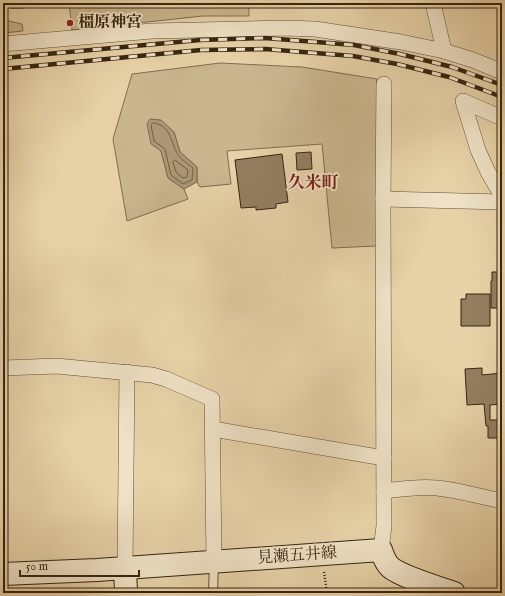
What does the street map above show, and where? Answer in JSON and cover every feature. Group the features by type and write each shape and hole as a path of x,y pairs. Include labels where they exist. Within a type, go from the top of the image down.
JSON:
{"main road":[{"name":"見瀬五井線","path":"3,574 125,568 381,550"},
{"path":"381,550 390,567 399,572 454,593"},
{"path":"125,568 126,593"}],"street":[{"path":"433,3 444,51"},
{"path":"3,44 152,31 284,28 353,34 401,42 444,51 473,60 502,72"},
{"path":"381,550 384,526 384,84"},
{"path":"502,118 463,102 478,150 488,172 502,196"},
{"path":"383,199 502,202"},
{"path":"3,368 56,366 152,375 166,379 212,400 214,561"},
{"path":"125,568 127,372"},
{"path":"213,429 384,458"},
{"path":"384,491 417,487 451,489 502,501"}],"lane":[{"path":"213,593 214,561"}],"shaded area":[{"path":"69,3 249,3 249,16 203,16 72,30"},
{"path":"9,21 22,24 23,31 3,33 3,22"},
{"path":"220,63 302,67 377,79 376,246 332,248 322,144 227,151 231,184 200,187 197,182 197,167 180,152 174,132 161,151 168,178 184,189 188,199 127,221 113,139 132,74"}],"water":[{"path":"150,119 161,120 174,132 180,152 197,167 197,182 184,189 168,178 161,151 151,144 147,124"}],"building":[{"path":"3,3 23,3 23,8 10,8 10,4 3,5"},
{"path":"368,3 408,3 408,7"},
{"path":"311,152 312,169 297,170 296,153"},
{"path":"282,154 288,202 276,204 276,208 256,210 256,207 241,208 235,160"},
{"path":"492,272 500,272 500,278 502,278 502,308 491,308"},
{"path":"466,294 490,294 490,326 461,326 461,299 466,299"},
{"path":"482,368 482,375 502,373 502,404 490,405 490,420 502,420 502,438 488,438 488,426 486,426 484,404 467,405 465,369"}],"railway":[{"path":"3,58 200,40 265,38 354,45 400,54 452,67 502,85"},
{"path":"3,69 201,50 265,49 353,56 397,64 449,77 502,97"}],"place":[{"name":"橿原神宮","path":"70,23"}],"district":[{"name":"久米町","path":"313,183"}]}
